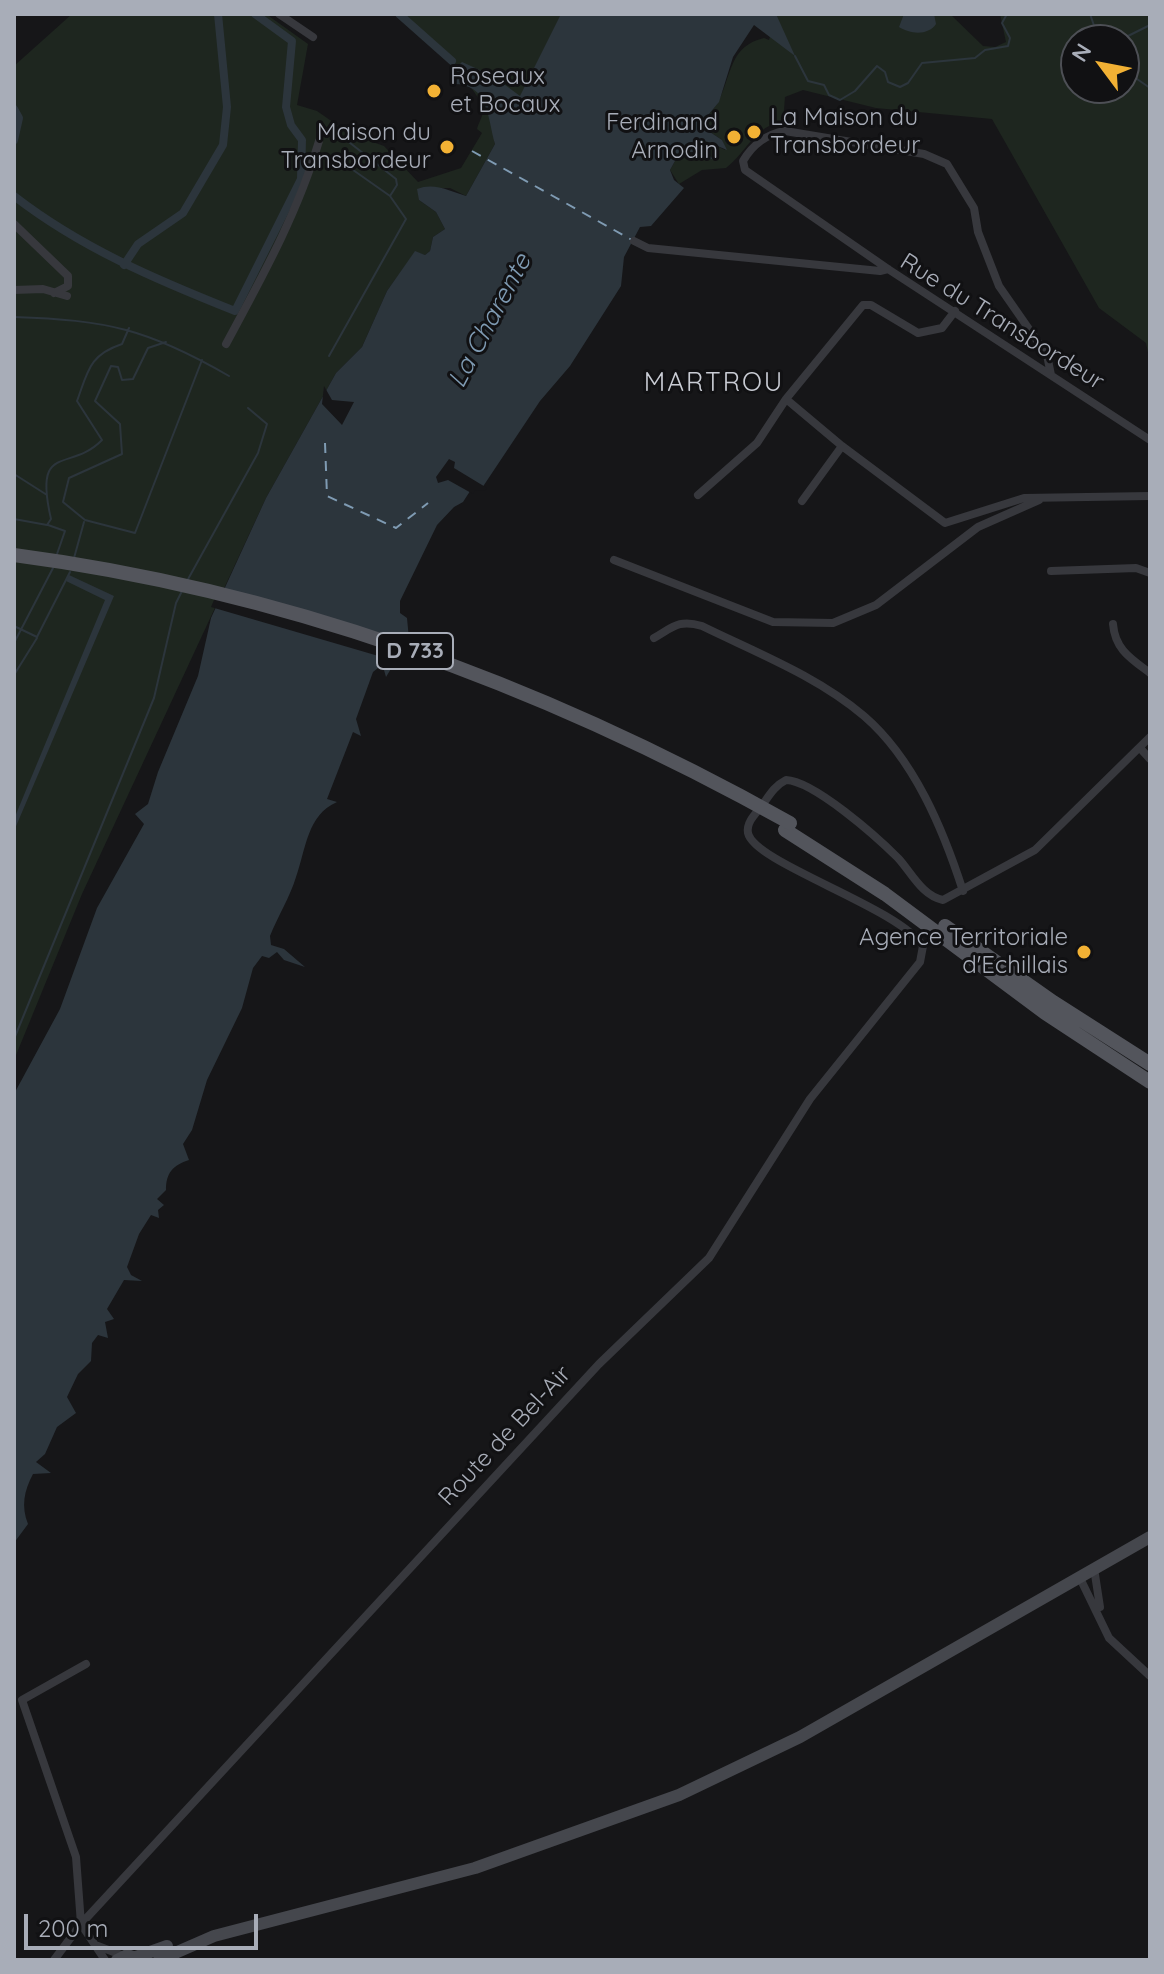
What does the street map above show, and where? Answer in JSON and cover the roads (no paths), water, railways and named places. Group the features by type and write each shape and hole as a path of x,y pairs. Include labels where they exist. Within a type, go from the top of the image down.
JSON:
{"main road":[{"name":"D 733","path":"14,555 207,591 415,651 610,729 788,827 1150,1064"},
{"name":"D 733","path":"14,564 191,596 309,627 416,661 609,738 788,827 885,894 1045,1013 1150,1082"},
{"path":"159,1960 201,1940 461,1872 679,1795 800,1737 1150,1537"},
{"path":"129,1958 217,1928 294,1914"}],"street":[{"path":"279,14 313,37"},
{"path":"888,269 743,166 755,145 785,131 924,154 947,164 974,208 978,232 999,286 1047,355 1051,375"},
{"path":"226,344 241,322 290,218 319,141"},
{"path":"14,224 68,276 68,286 54,293"},
{"name":"Rue du Transbordeur","path":"634,241 648,248 880,271 888,269 1150,440"},
{"path":"14,290 43,289 67,296"},
{"path":"698,495 757,443 786,399 863,305 871,305 918,333 942,328 955,311"},
{"path":"786,399 842,446 945,523 1024,498 1150,496"},
{"path":"802,501 842,446"},
{"path":"614,560 773,622 833,623 876,605 978,527 1039,500"},
{"path":"1051,571 1136,568 1150,573"},
{"path":"654,638 674,623 702,626 803,675 863,715 921,789 950,852 963,891 1035,850 1150,737"},
{"path":"1113,624 1115,641 1125,654 1150,673"},
{"path":"1140,748 1150,759"},
{"name":"Route de Bel-Air","path":"54,1960 81,1924 608,1354 709,1258 810,1099 920,962 924,950 920,941 894,921 767,853 751,840 747,830 750,822 777,785 796,780 889,850 934,897 943,900 963,891"},
{"path":"1094,1568 1101,1620"},
{"path":"1079,1576 1109,1638 1150,1676"},
{"path":"86,1664 22,1700 76,1857 81,1924 105,1960"},
{"path":"97,1945 129,1958"}],"water":[{"name":"La Charente","path":"561,14 776,14 795,56 754,25 733,57 719,102 704,120 707,130 722,140 727,150 703,140 700,145 714,160 693,152 680,152 670,170 674,180 684,188 651,226 640,227 624,257 621,286 570,366 540,401 482,488 474,485 463,502 437,525 400,601 400,613 407,618 409,639 386,677 384,670 378,668 373,672 356,719 361,736 353,732 327,799 337,802 319,815 313,824 293,884 270,936 271,945 284,949 305,967 284,960 277,952 269,958 262,956 253,968 242,1008 207,1080 192,1130 183,1144 189,1160 179,1164 169,1174 166,1190 157,1199 164,1205 158,1210 159,1218 151,1215 139,1234 127,1267 131,1275 142,1281 124,1280 107,1309 114,1319 105,1322 108,1338 98,1335 92,1343 91,1361 78,1374 67,1397 76,1413 57,1427 45,1454 36,1462 51,1473 33,1474 24,1499 28,1524 14,1543 14,1094 60,1009 97,908 144,824 135,814 148,804 198,676 211,618 266,498 336,373 362,347 387,291 415,251 425,255 430,251 433,237 445,229 436,212 419,200 417,189 436,187 466,196 495,144 488,113 480,96 465,85 453,84 456,68 462,62 493,76 520,96"},
{"path":"904,14 934,14 936,24 924,32 908,31 899,27"},
{"path":"69,575 114,596 14,831 14,819 105,600 66,581"}],"waterway":[{"path":"124,265 138,244 183,213 223,145 227,107 218,14"},
{"path":"14,196 93,247 148,275 235,311 301,179 302,140 291,125 286,107 292,41 255,14"},
{"path":"399,14 452,61"},
{"path":"795,56 808,81 824,85 829,95 840,100 855,91 877,66 885,72 888,82 900,87 908,83 922,63 975,58 985,50 1008,46 1010,38 1002,23 1007,14"},
{"path":"1090,14 1093,24"},
{"path":"1140,30 1150,25"},
{"path":"1140,81 1150,88"},
{"path":"14,109 19,118 14,140"},
{"path":"331,128 396,179 397,185 390,196"},
{"path":"329,356 406,219 390,196 346,165"},
{"path":"14,317 75,321 126,330 174,347 229,376"},
{"path":"14,519 47,525 51,519 47,495 47,478 51,468 90,450 102,440 77,401 91,365 103,353 122,344 129,328"},
{"path":"166,342 148,348 133,379 122,380 118,367 111,366 95,401 120,424 122,454 69,478 63,502 85,520 135,533 202,360"},
{"path":"187,581 258,453 267,424 248,408"},
{"path":"14,474 47,495"},
{"path":"74,558 84,522"},
{"path":"48,525 65,531 57,554"},
{"path":"14,643 53,568"},
{"path":"14,626 37,637 70,572"},
{"path":"14,1039 154,698 176,603 182,591"},
{"path":"14,675 37,638"}],"place":[{"name":"Roseaux et Bocaux","path":"434,91"},
{"name":"La Maison du Transbordeur","path":"754,132"},
{"name":"Ferdinand Arnodin","path":"734,137"},
{"name":"Maison du Transbordeur","path":"447,147"},
{"name":"Agence Territoriale d'Echillais","path":"1084,952"}],"district":[{"name":"MARTROU","path":"714,383"}]}
